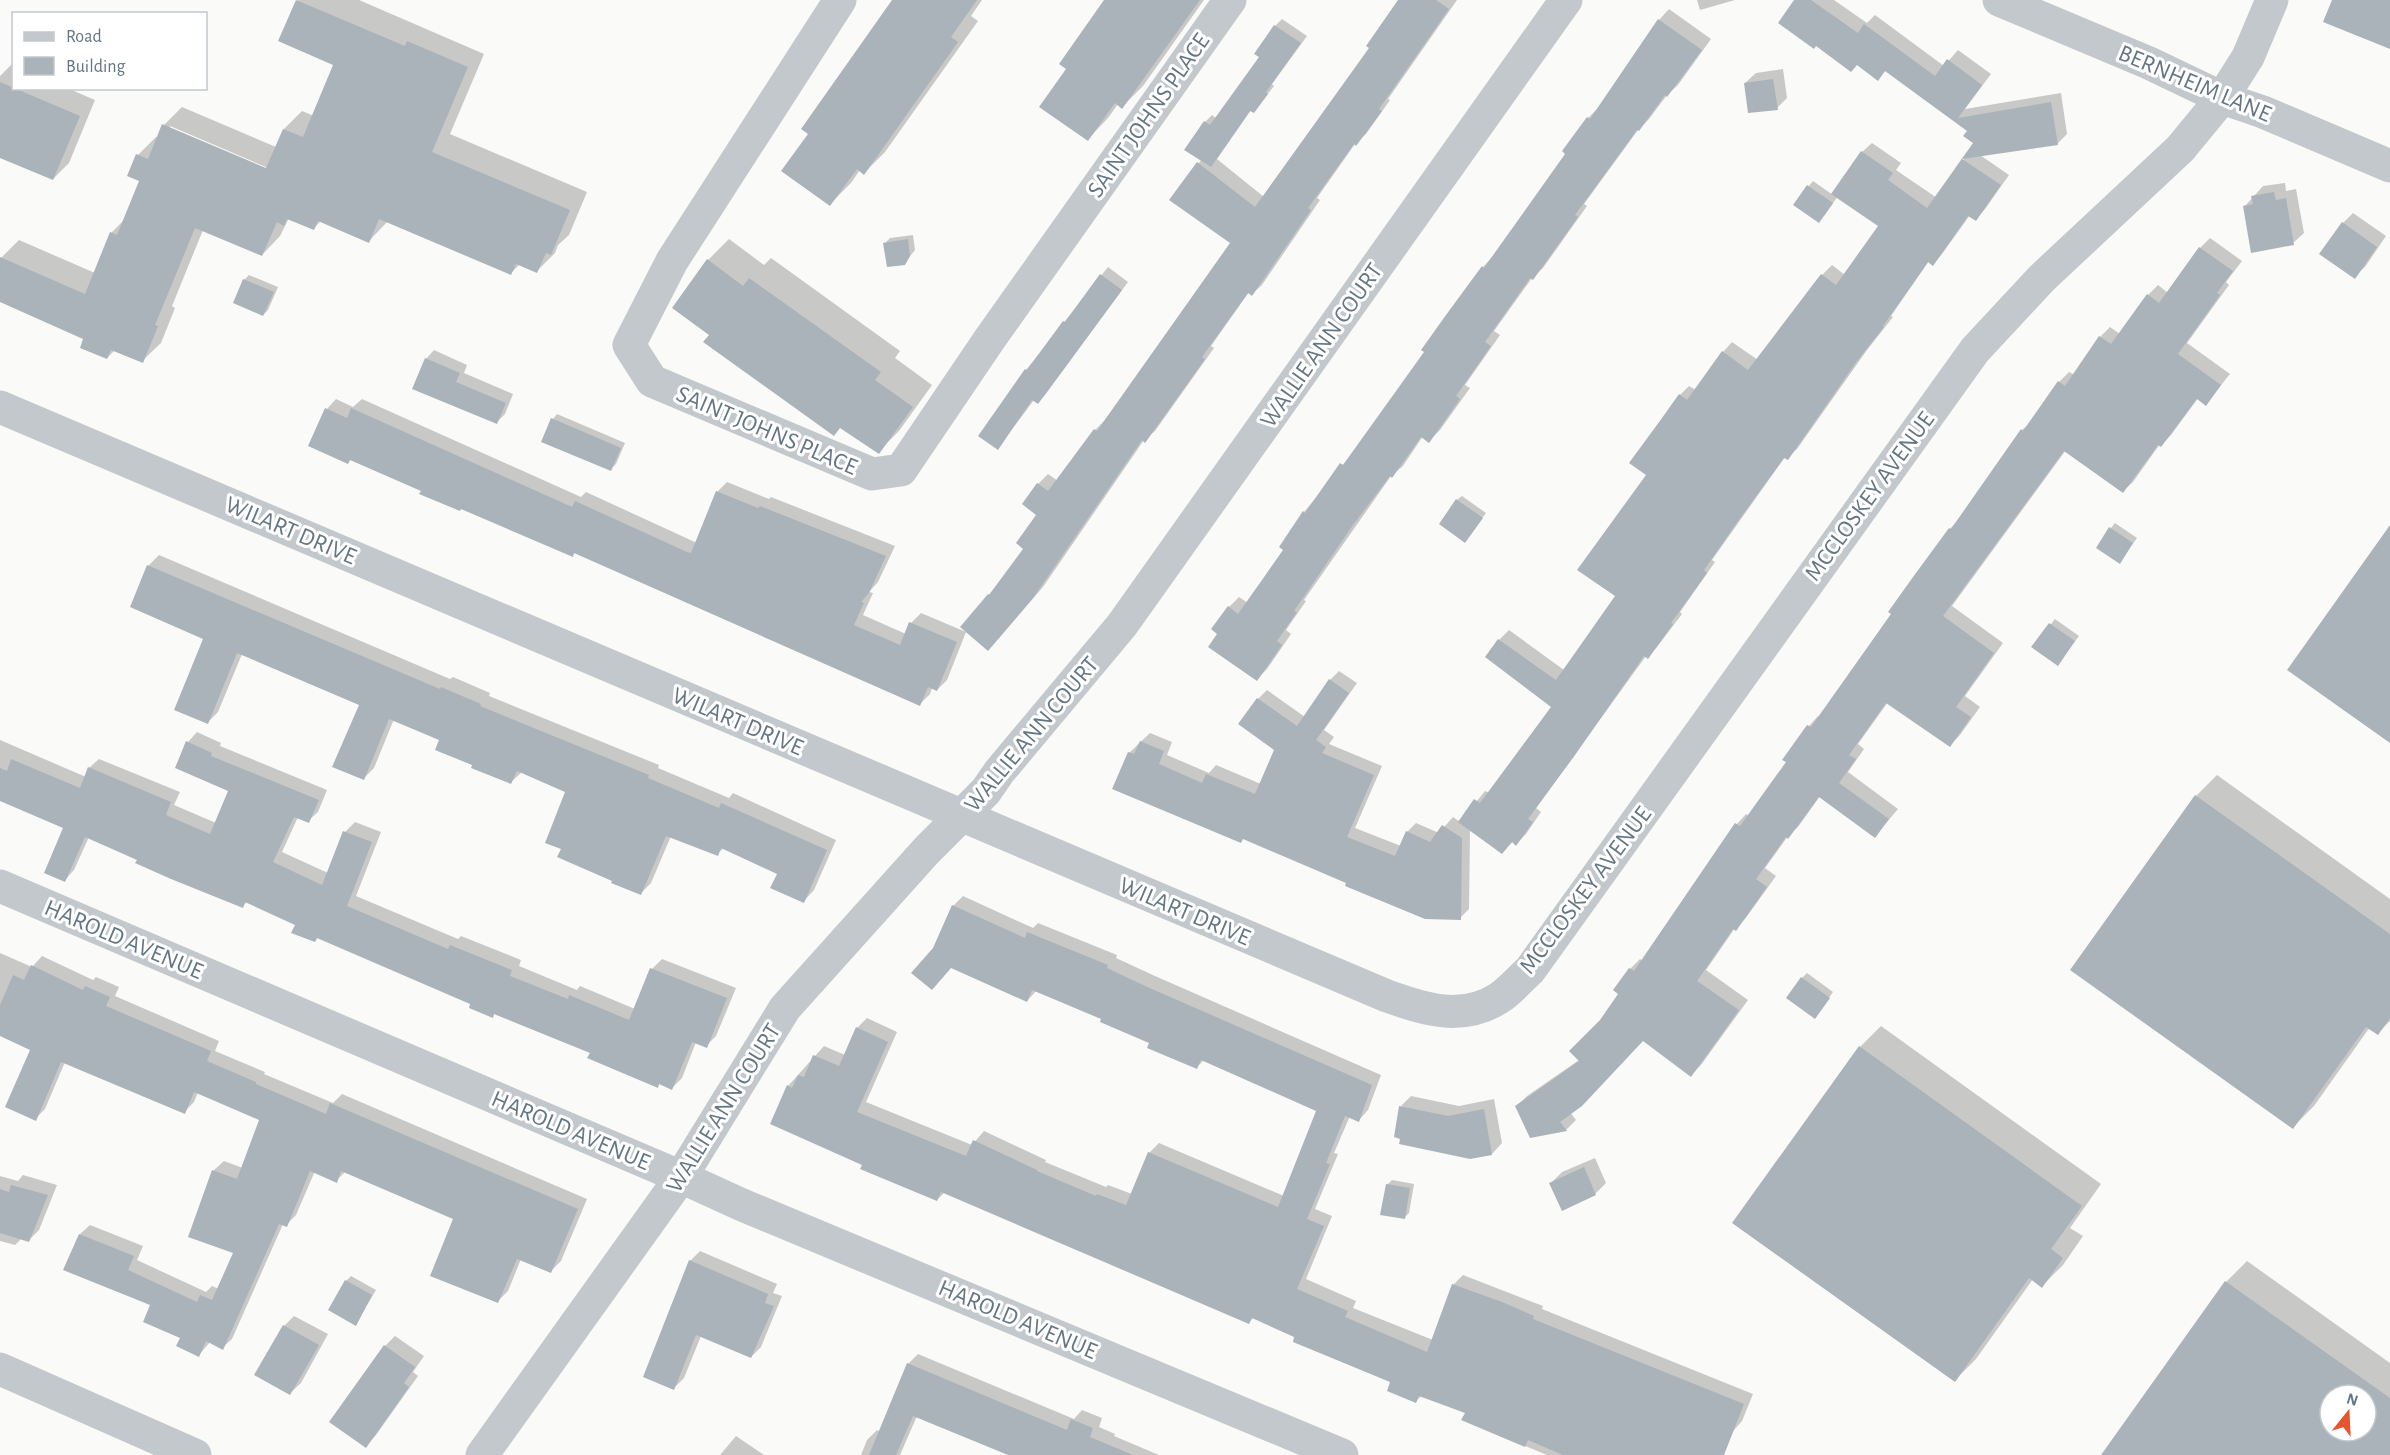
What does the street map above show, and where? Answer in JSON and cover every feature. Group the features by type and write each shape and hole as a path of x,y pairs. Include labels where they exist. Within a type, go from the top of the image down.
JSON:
{"street":[{"name":"SAINT JOHNS PLACE","path":"840,0 672,261 628,345 652,381 872,474 902,470 989,340 1230,0"},
{"name":"WALLIE ANN COURT","path":"482,1455 681,1177 785,1008 927,850 986,791 999,772 1122,626 1566,0"},
{"name":"BERNHEIM LANE","path":"2000,0 2149,63 2222,98 2263,112 2390,166"},
{"name":"MCCLOSKEY AVENUE","path":"1481,1006 1499,998 1530,970 1975,350 2042,278 2180,149 2222,98 2248,57 2272,0"},
{"name":"WILART DRIVE","path":"0,407 1387,996 1427,1011 1460,1012 1481,1006"},
{"name":"HAROLD AVENUE","path":"0,886 740,1204 1342,1455"},
{"path":"0,1369 195,1455"}],"building":[{"path":"296,0 405,46 407,41 468,67 432,152 570,210 551,255 546,253 537,273 516,264 511,275 379,219 369,243 318,221 314,230 287,219 284,226 277,222 262,256 195,228 155,325 158,326 143,363 111,350 107,359 80,348 83,339 0,302 0,257 85,294 110,232 117,235 139,181 127,176 136,154 148,159 162,124 266,168 283,129 303,137 333,65 278,41"},
{"path":"892,0 977,0 951,37 958,42 864,175 857,169 830,206 781,171 808,134 801,129"},
{"path":"1104,0 1200,0 1122,109 1115,103 1088,141 1039,107 1066,69 1059,64"},
{"path":"1398,0 1436,0 1449,9 1379,109 1382,111 1356,146 1354,144 1308,208 1311,210 1252,296 1248,293 1202,357 1205,359 1145,443 1142,440 1033,598 988,651 960,627 989,595 1023,549 1016,543 1036,515 1022,504 1037,483 1048,491 1094,429 1097,431 1230,243 1169,200 1197,162 1255,207 1369,48 1366,46"},
{"path":"1794,0 1811,0 1858,33 1864,24 1935,76 1947,59 1982,85 1958,118 2051,102 2058,145 1962,159 2001,185 1976,221 1968,216 1933,266 1928,262 1788,460 1784,458 1738,521 1704,570 1707,573 1671,623 1673,624 1648,659 1644,656 1528,819 1533,822 1516,846 1512,842 1502,854 1458,822 1474,799 1480,803 1551,707 1485,657 1498,639 1556,680 1615,596 1577,570 1646,475 1629,463 1679,394 1687,400 1722,351 1748,370 1821,274 1836,285 1878,226 1831,194 1861,151 1893,173 1888,180 1927,208 1973,143 1963,136 1967,131 1885,71 1878,81 1857,65 1851,72 1816,46 1814,49 1778,23"},
{"path":"2332,0 2390,0 2390,49 2323,22"},
{"path":"1658,19 1702,50 1667,97 1665,95 1639,131 1637,130 1575,215 1578,217 1533,280 1530,278 1485,342 1491,346 1456,396 1460,399 1429,443 1421,437 1392,478 1390,476 1353,525 1294,611 1297,612 1277,641 1282,645 1257,681 1208,647 1217,634 1211,629 1228,606 1238,614 1283,550 1279,547 1303,511 1305,513 1340,463 1343,465 1424,352 1421,350 1482,266 1484,268 1565,154 1562,151 1587,117 1590,119"},
{"path":"1274,25 1301,43 1266,92 1268,94 1254,113 1250,111 1211,167 1184,150 1204,121 1210,125 1259,57 1254,54"},
{"path":"1773,79 1778,110 1748,113 1744,83"},
{"path":"0,82 12,87 12,90 19,90 80,116 53,180 0,158"},
{"path":"1807,185 1833,203 1819,223 1793,205"},
{"path":"2274,192 2276,200 2286,198 2294,245 2251,253 2243,206 2253,204 2251,196"},
{"path":"2342,222 2377,247 2355,279 2319,254"},
{"path":"908,239 910,256 905,265 887,267 883,243"},
{"path":"2199,247 2233,271 2217,293 2220,295 2178,354 2221,385 2206,406 2197,399 2161,447 2158,445 2123,493 2064,451 1943,616 1994,653 1956,707 1971,717 1950,747 1886,703 1849,755 1856,759 1839,783 1889,819 1875,838 1819,797 1788,839 1786,837 1756,879 1767,887 1736,931 1733,929 1697,981 1739,1010 1691,1077 1643,1041 1582,1106 1560,1122 1567,1131 1530,1138 1515,1106 1579,1061 1569,1051 1600,1020 1618,994 1613,990 1629,968 1634,971 1735,823 1740,826 1786,762 1782,760 1807,725 1811,727 1891,614 1888,612 1949,528 1951,529 2021,429 2023,431 2058,381 2065,386 2099,336 2111,344 2147,294 2159,303"},
{"path":"707,259 743,286 749,278 881,372 875,380 913,407 879,454 840,428 834,436 703,342 709,335 672,308"},
{"path":"1100,274 1122,290 1038,404 1032,400 998,450 978,436 1025,369 1027,370 1063,321 1065,322"},
{"path":"243,279 274,292 263,316 233,303"},
{"path":"425,358 460,373 456,382 506,403 497,424 412,389"},
{"path":"325,408 347,418 351,408 572,507 575,501 687,552 691,553 716,491 886,556 869,593 861,602 864,603 854,625 900,645 909,622 957,642 937,691 928,687 920,706 574,553 573,557 461,509 460,511 419,494 421,491 350,460 348,464 308,446"},
{"path":"551,418 621,448 611,471 541,442"},
{"path":"1456,499 1483,518 1465,543 1439,524"},
{"path":"2390,525 2390,743 2287,670"},
{"path":"2109,527 2133,543 2120,564 2096,548"},
{"path":"147,565 649,775 648,778 719,808 721,803 827,850 804,903 770,888 777,874 721,848 718,856 666,836 641,895 611,883 612,881 557,857 561,849 545,843 565,792 517,771 511,784 471,768 472,765 435,750 439,740 389,719 364,780 332,767 359,705 237,653 208,724 174,710 203,639 130,607"},
{"path":"2049,623 2075,641 2058,666 2031,647"},
{"path":"1329,679 1349,693 1316,740 1326,747 1322,753 1374,775 1347,837 1395,856 1406,831 1430,842 1442,825 1462,838 1461,920 1425,919 1345,886 1346,883 1243,839 1241,843 1112,789 1128,752 1134,754 1140,741 1164,751 1159,764 1202,783 1206,774 1255,794 1274,750 1238,724 1257,698 1297,726"},
{"path":"186,741 212,753 211,756 319,800 309,823 294,817 273,862 322,885 343,831 372,842 347,906 448,949 450,945 512,970 510,976 568,999 569,995 629,1020 650,968 727,998 707,1048 692,1042 672,1090 659,1084 658,1088 587,1058 590,1053 494,1014 493,1018 469,1008 470,1004 317,938 315,942 291,933 295,925 245,902 243,908 171,879 135,863 137,860 85,837 65,882 44,873 63,828 0,801 0,768 7,771 11,759 80,788 88,767 171,802 166,815 210,834 228,791 175,768"},
{"path":"2195,795 2390,934 2390,1018 2378,1035 2366,1027 2293,1129 2070,970"},
{"path":"952,905 1025,938 1027,932 1108,965 1107,968 1145,986 1372,1085 1359,1122 1345,1116 1326,1163 1330,1164 1307,1219 1324,1226 1297,1289 1348,1311 1345,1317 1427,1352 1452,1284 1502,1302 1534,1316 1533,1319 1744,1404 1724,1455 1563,1455 1528,1440 1525,1447 1461,1420 1465,1413 1419,1396 1416,1403 1387,1391 1390,1382 1293,1342 1294,1337 1252,1318 1249,1324 941,1192 937,1201 860,1169 862,1165 770,1124 787,1085 792,1088 798,1075 804,1077 813,1055 839,1066 856,1027 888,1042 857,1112 966,1156 973,1140 1037,1171 1096,1196 1097,1194 1126,1205 1148,1152 1278,1207 1316,1111 1201,1060 1197,1069 1147,1048 1149,1043 1100,1022 1101,1019 1032,990 1027,1002 951,968 932,990 911,973 933,948"},
{"path":"31,965 83,990 85,986 110,997 106,1006 211,1051 207,1061 256,1082 256,1084 326,1114 330,1103 578,1209 551,1273 517,1259 498,1303 430,1276 453,1219 341,1171 337,1183 310,1171 287,1227 279,1224 223,1350 206,1341 199,1357 176,1346 180,1338 143,1322 150,1305 63,1270 79,1234 134,1256 128,1270 197,1302 200,1295 212,1300 233,1253 188,1237 212,1170 237,1179 259,1120 194,1092 185,1114 61,1062 36,1121 5,1107 30,1050 0,1036 0,1005 13,975 24,980"},
{"path":"1801,977 1830,998 1815,1019 1786,998"},
{"path":"1859,1046 2082,1206 2051,1249 2063,1258 2042,1288 2029,1278 1955,1382 1732,1223"},
{"path":"1399,1106 1448,1116 1484,1109 1492,1155 1470,1159 1399,1144 1400,1139 1394,1137"},
{"path":"1584,1167 1596,1195 1562,1211 1549,1183"},
{"path":"1386,1184 1410,1188 1405,1219 1380,1215"},
{"path":"11,1185 48,1195 29,1242 0,1233 0,1189 9,1192"},
{"path":"689,1260 768,1294 765,1303 774,1306 751,1358 696,1335 674,1390 643,1377"},
{"path":"345,1280 372,1295 356,1326 328,1310"},
{"path":"2225,1281 2369,1383 2318,1383 2318,1443 2378,1443 2378,1389 2390,1398 2390,1455 2101,1455"},
{"path":"283,1325 319,1345 290,1395 254,1375"},
{"path":"384,1345 415,1367 404,1383 409,1387 366,1448 329,1422"},
{"path":"907,1363 1067,1430 1071,1419 1093,1428 1090,1437 1133,1455 1008,1455 913,1416 896,1455 869,1455"}]}
